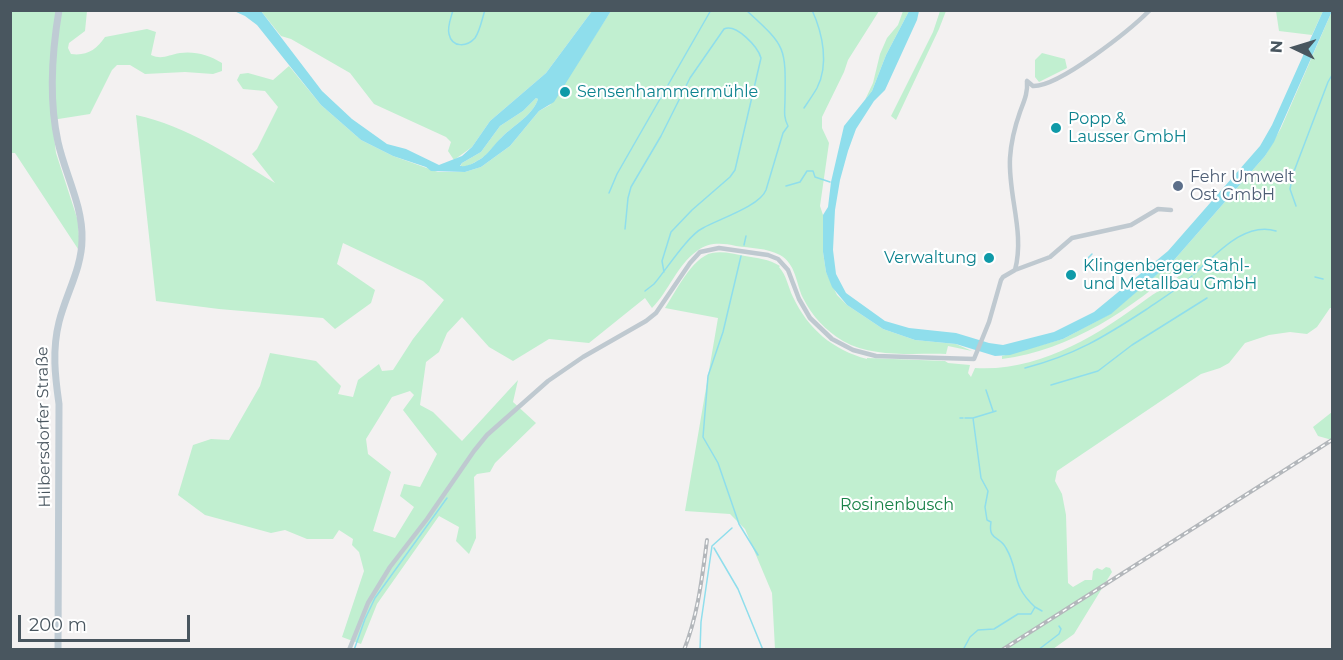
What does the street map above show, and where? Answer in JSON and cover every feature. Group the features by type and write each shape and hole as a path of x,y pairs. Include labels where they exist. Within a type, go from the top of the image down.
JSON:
{"main road":[{"name":"Hilbersdorfer Straße","path":"58,14 53,81 56,129 80,219 82,237 79,264 59,322 54,348 59,404 58,650"}],"street":[{"path":"1015,270 1019,240 1013,207 1010,160 1016,126 1027,94 1027,81 1032,86 1039,86 1062,75 1124,35 1150,10"},
{"path":"349,650 368,603 390,567 488,435 548,381 656,313 700,252 719,248 768,255 778,259 788,270 799,299 816,325 832,339 852,350 876,356 974,359 1003,276 1050,256 1072,238 1131,225 1158,209 1171,210"}],"green space":[{"path":"11,11 87,11 85,31 69,43 68,48 71,54 91,51 105,37 147,29 156,32 151,55 162,57 180,53 196,53 222,63 222,71 213,74 185,72 145,74 130,65 117,65 112,70 90,114 52,120 56,153 78,221 80,252 15,153 11,153"},
{"path":"261,11 592,11 546,73 490,121 472,147 454,160 448,151 451,142 446,137 374,104 350,73 291,39 281,36"},
{"path":"611,11 879,11 848,60 822,117 822,128 829,143 820,206 823,215 823,252 826,272 837,295 847,305 883,329 915,340 956,344 972,351 948,346 946,354 893,354 867,350 843,341 815,317 803,298 789,263 780,255 764,250 721,244 706,246 690,257 652,308 645,298 589,343 549,339 513,361 489,347 462,317 447,333 439,352 426,362 420,405 433,412 462,441 518,380 513,402 536,423 495,463 490,472 477,474 474,477 476,538 469,554 456,541 459,527 439,516 377,604 361,644 342,637 364,571 359,552 352,545 353,539 339,530 333,539 307,539 285,530 271,533 205,515 178,495 193,445 211,439 229,440 260,386 270,353 316,361 341,386 338,394 353,397 358,380 379,364 382,371 393,370 413,339 444,300 423,281 343,243 337,264 375,290 371,303 335,329 323,318 156,301 136,115 191,134 275,183 252,154 257,149 278,107 265,91 243,89 237,80 240,74 248,73 273,80 289,66 321,105 361,140 393,156 438,172 465,172 481,167 510,146 539,111 550,105","holes":["410,391 414,395 403,410 437,454 420,487 404,484 400,496 414,507 395,538 373,531 391,472 368,454 366,439 392,397"]},
{"path":"903,11 909,11 886,55 872,91 865,100 873,83 880,54 887,38 898,25"},
{"path":"940,11 946,11 896,120 891,116 933,32"},
{"path":"1276,11 1323,11 1312,35 1279,31"},
{"name":"Rosinenbusch","path":"1332,11 1332,308 1317,327 1307,334 1290,332 1269,335 1245,343 1229,363 1201,374 1057,471 1055,481 1062,494 1066,515 1068,583 1073,587 1085,580 1092,580 1093,571 1097,568 1102,570 1106,567 1110,568 1112,572 1074,634 1053,649 775,649 772,593 745,529 730,514 685,511 718,318 665,308 691,268 705,256 716,252 758,258 780,266 799,308 814,328 843,350 867,359 945,361 970,365 968,373 971,377 975,368 999,368 1045,357 1109,325 1179,276 1187,266 1183,263 1143,296 1099,325 1052,347 1002,359 1002,356 1063,339 1110,314 1175,259 1265,156 1281,128"},
{"path":"1042,53 1065,59 1067,68 1039,82 1035,77 1035,60"},
{"path":"536,98 538,99 536,105 532,110 485,156 472,164 460,167 462,163 481,152 500,126 523,111"},
{"path":"1332,412 1332,440 1318,436 1313,427"}],"water":[{"path":"234,11 261,11 322,91 352,119 387,144 406,149 439,165 462,156 472,147 490,121 546,73 592,11 611,11 554,102 539,111 510,146 481,167 465,172 431,171 361,140 321,105 257,25","holes":["536,98 538,99 528,115 499,139 485,156 472,164 460,166 481,152 500,126 523,111"]},
{"path":"909,11 919,11 917,20 885,90 874,101 856,129 848,151 835,210 833,250 836,274 846,293 885,321 909,328 956,333 1003,345 1054,332 1094,312 1168,251 1260,146 1272,125 1323,11 1332,11 1274,142 1265,156 1175,259 1111,314 1063,339 1010,355 995,356 956,344 915,340 883,329 847,305 832,287 826,272 823,252 823,215 828,207 831,182 844,126 872,91 886,55"}],"waterway":[{"path":"453,10 449,34 453,42 460,45 475,38 485,10"},
{"path":"609,193 617,174 711,10"},
{"path":"645,291 654,284 697,232 748,207 766,190 783,133 788,126 785,119 785,67 776,40 746,10"},
{"path":"804,108 821,79 824,60 822,39 812,10"},
{"path":"625,229 631,187 661,136 690,78 724,29 734,29 751,42 761,58 735,170 671,232 662,261 664,272"},
{"path":"1296,206 1290,189 1293,174 1332,75"},
{"path":"786,186 800,182 807,171 813,171 815,177 830,182"},
{"path":"1194,274 1221,249 1242,235 1264,229 1276,231"},
{"path":"744,245 746,236"},
{"path":"1086,260 1092,254"},
{"path":"741,256 723,332 708,376 703,437 718,463 739,524 758,555"},
{"path":"1025,368 1059,357 1103,337 1165,297 1192,276"},
{"path":"1315,277 1323,279"},
{"path":"1051,385 1098,371 1132,345 1207,298"},
{"path":"986,390 993,411"},
{"path":"965,418 996,411"},
{"path":"963,650 970,637 978,630 994,629 1018,614 1031,614 1035,607 1022,591 1010,556 1003,544 991,532 991,522 987,520 985,507 988,491 981,478 973,418"},
{"path":"354,650 375,598 447,498"},
{"path":"700,650 701,622 712,546 732,528"},
{"path":"714,548 738,589 763,650"},
{"path":"1035,607 1042,611"},
{"path":"1038,650 1059,634 1061,629 1059,626"}],"railway":[{"path":"1002,650 1332,440"},
{"path":"684,650 696,610 707,540"}],"place":[{"name":"Sensenhammermühle","path":"565,92"},
{"name":"Popp & Lausser GmbH","path":"1056,128"},
{"name":"Fehr Umwelt Ost GmbH","path":"1178,186"},
{"name":"Verwaltung","path":"989,258"},
{"name":"Klingenberger Stahl- und Metallbau GmbH","path":"1071,275"}]}
